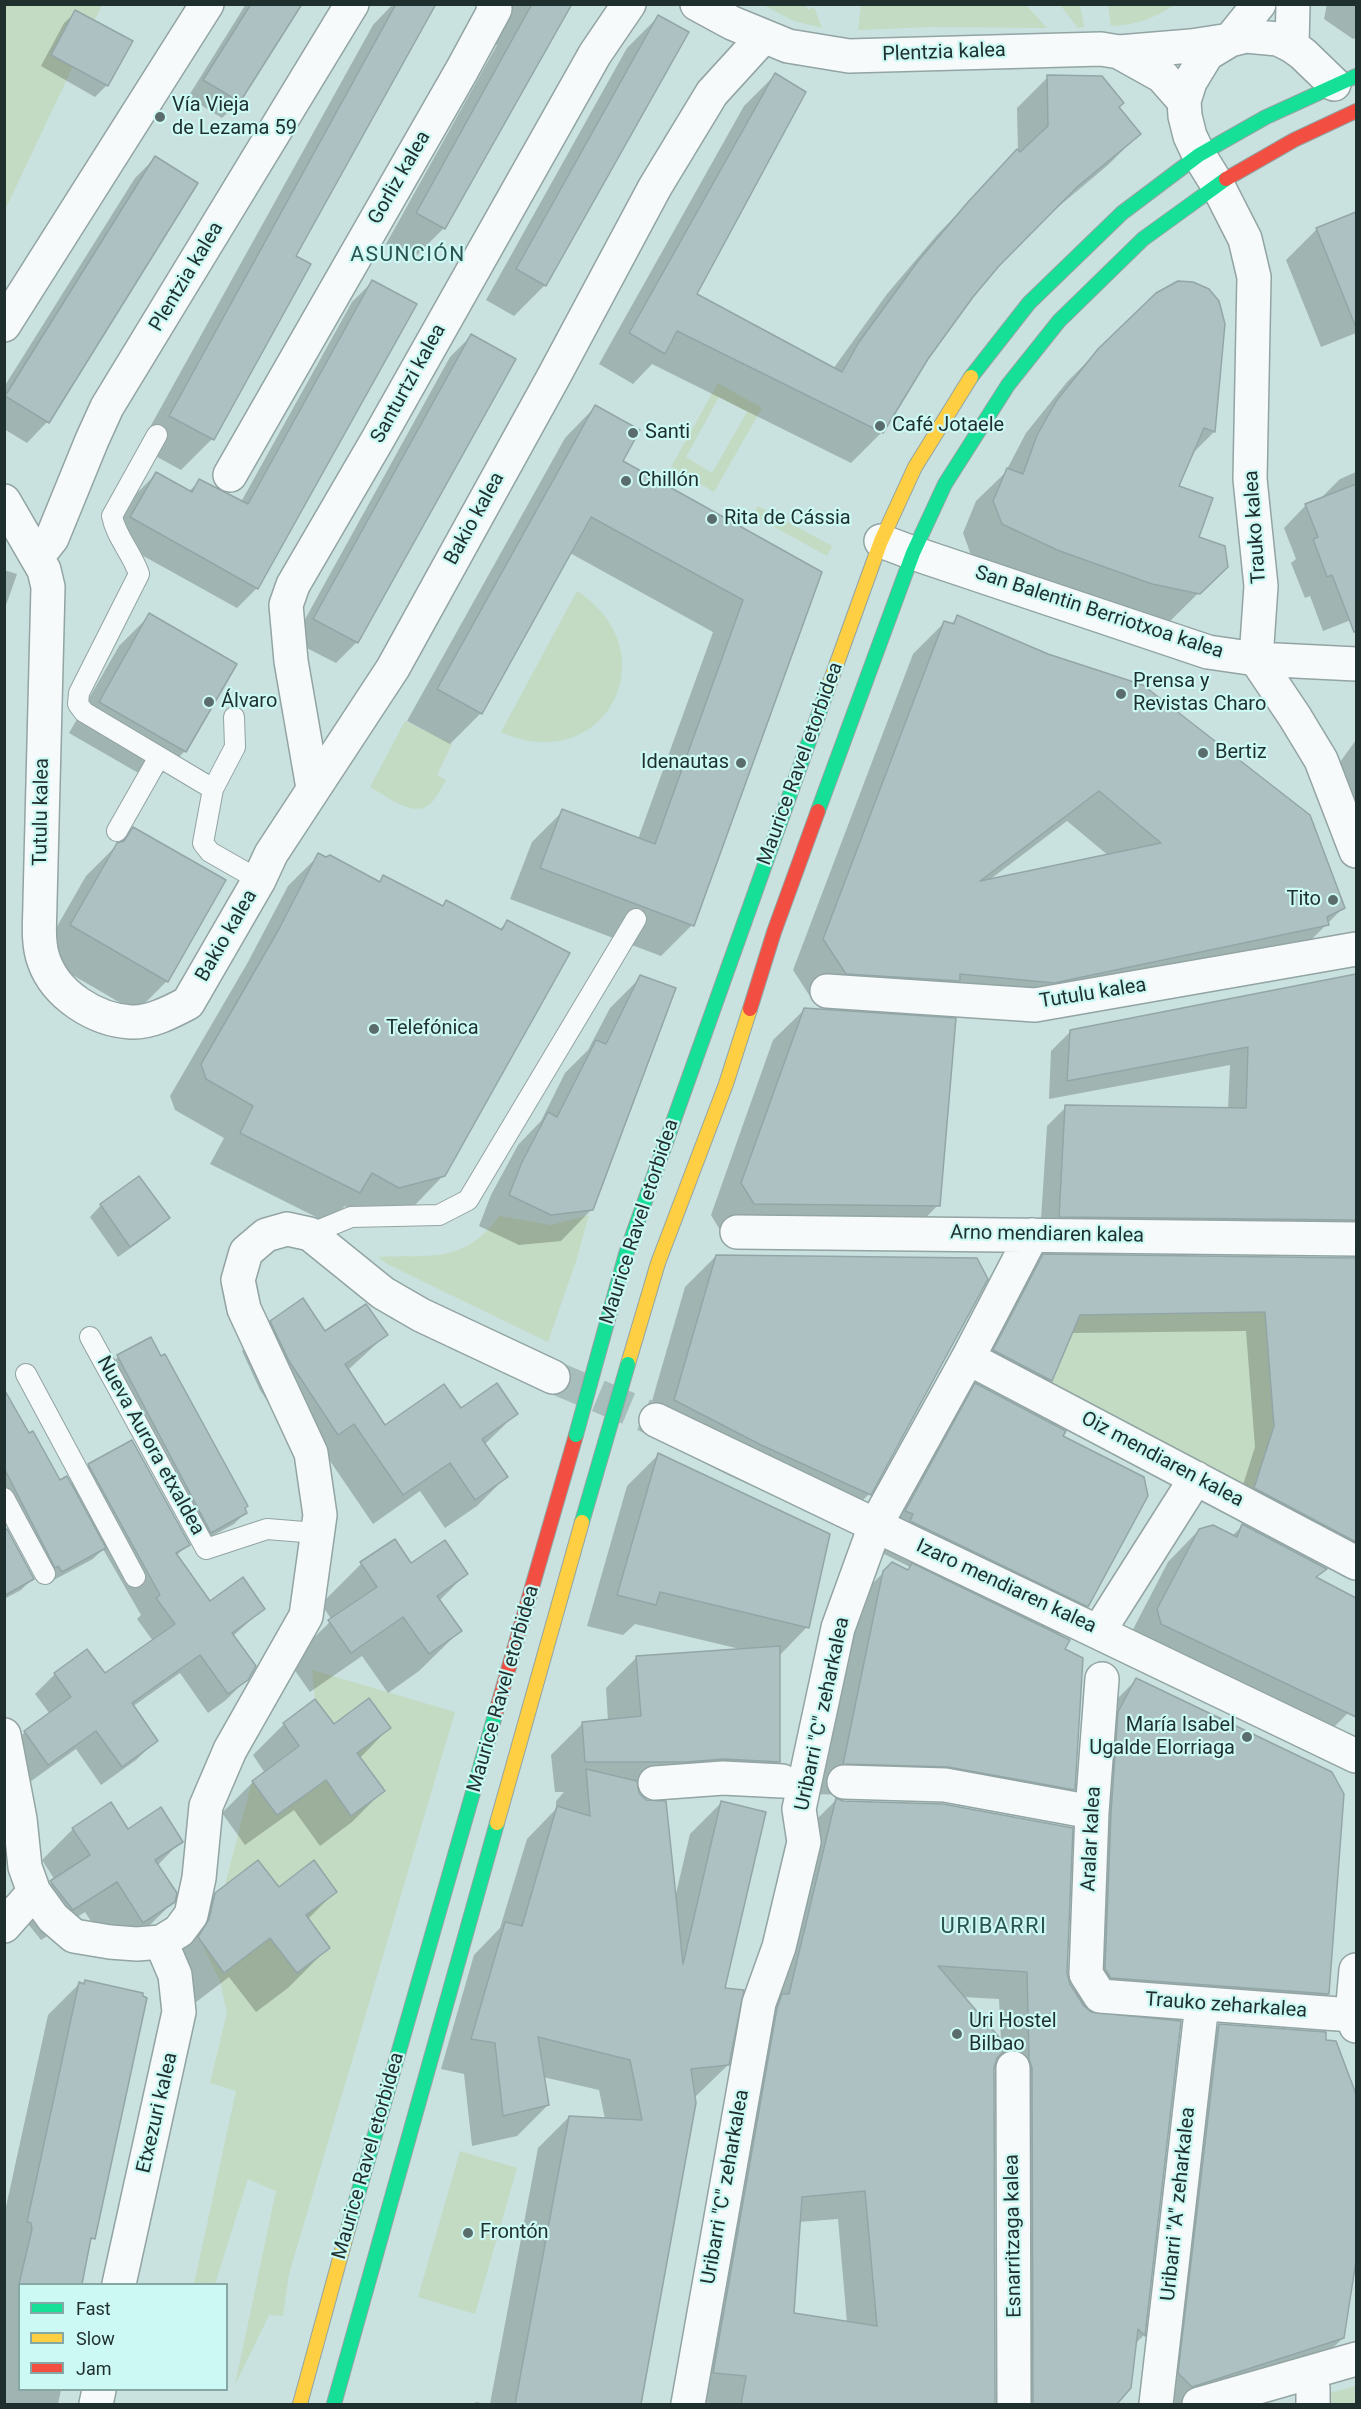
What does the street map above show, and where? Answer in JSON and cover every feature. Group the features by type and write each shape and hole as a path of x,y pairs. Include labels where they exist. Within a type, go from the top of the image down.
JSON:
{"main road":[{"name":"Maurice Ravel etorbidea","path":"300,2404 331,2287 626,1254 881,541 915,467 975,371 1029,303 1122,213 1199,155 1266,117 1345,80"},
{"name":"Maurice Ravel etorbidea","path":"334,2404 559,1600 658,1263 726,1084 774,932 913,554 945,484 1008,385 1059,321 1143,239 1217,184 1294,140 1356,111"}],"street":[{"path":"4,325 207,4"},
{"name":"Plentzia kalea","path":"37,557 52,538 107,407 352,4"},
{"name":"Gorliz kalea","path":"230,475 462,70 495,9 493,4"},
{"name":"Santurtzi kalea","path":"313,788 291,661 286,604 293,585 595,54 629,4"},
{"name":"Plentzia kalea","path":"697,4 788,46 849,56 1101,49 1119,52 1162,76 1184,101"},
{"path":"1184,101 1190,82 1207,54 1230,39 1259,4"},
{"path":"1292,46 1293,4"},
{"name":"Bakio kalea","path":"188,1003 260,880 271,854 393,668 655,187 712,93 764,36"},
{"path":"1119,52 1191,46 1246,36 1262,36 1278,39 1292,46 1345,80"},
{"name":"Trauko kalea","path":"1184,101 1190,136 1245,239 1254,277 1250,479 1261,586 1256,659"},
{"name":"Tutulu kalea","path":"4,501 44,570 48,587 40,901 40,946 44,961 52,978 66,994 88,1010 104,1016 131,1022 142,1021 172,1012 188,1003"},
{"name":"San Balentin Berriotxoa kalea","path":"881,541 913,554 1208,652 1256,659 1356,664"},
{"path":"1256,659 1321,760 1356,851"},
{"name":"Tutulu kalea","path":"826,991 1035,1005 1356,949"},
{"path":"21,1884 53,1918 74,1936 84,1939 137,1944 161,1942 179,1931 191,1915 199,1878 206,1806 230,1750 306,1616 320,1515 311,1453 244,1310 238,1280 246,1252 266,1235 287,1229 310,1234 383,1293 411,1310 518,1363 553,1377"},
{"name":"Arno mendiaren kalea","path":"737,1232 1356,1239"},
{"name":"Uribarri \"C\" zeharkalea","path":"688,2404 759,2003 779,1947 804,1842 799,1809 838,1628 875,1526 968,1358 1032,1235"},
{"name":"Oiz mendiaren kalea","path":"968,1358 1356,1563"},
{"name":"Izaro mendiaren kalea","path":"656,1420 1356,1756"},
{"path":"1099,1631 1196,1478"},
{"name":"Aralar kalea","path":"1100,1996 1086,1974 1092,1812 1102,1679"},
{"path":"4,1735 20,1819 21,1884 4,1926"},
{"path":"655,1783 723,1778 782,1781"},
{"path":"844,1782 945,1785 1092,1812"},
{"name":"Etxezuri kalea","path":"119,2283 179,2012 175,1975 161,1942"},
{"path":"1354,2021 1356,1970"},
{"name":"Trauko zeharkalea","path":"1100,1996 1202,2004 1354,2021"},
{"name":"Uribarri \"A\" zeharkalea","path":"1156,2404 1202,2004"},
{"name":"Esnarritzaga kalea","path":"1013,2068 1014,2404"},
{"path":"1199,2404 1329,2379"}],"lane":[{"path":"156,435 112,516 114,529 134,560 138,574 79,693 78,704 84,712 213,789"},
{"path":"234,717 235,747 213,789 203,843 210,852 260,880"},
{"path":"117,831 159,757"},
{"path":"310,1234 351,1217 439,1215 468,1200 636,919"},
{"name":"Nueva Aurora etxaldea","path":"90,1337 206,1549 267,1529 317,1533"},
{"path":"26,1374 135,1576"},
{"path":"4,1498 45,1574"}],"green space":[{"path":"861,4 1026,5 1047,28 931,27 858,30"},
{"path":"1108,4 1175,5 1145,20 1111,26"},
{"path":"5,5 102,5 5,210"},
{"path":"763,5 806,5 808,10 814,7 822,28 794,21"},
{"path":"1060,5 1080,5 1084,27 1078,28"},
{"path":"718,383 762,408 714,492 671,467","holes":["719,397 747,412 712,473 686,457"]},
{"path":"758,506 832,546 827,556 753,515"},
{"path":"577,591 605,617 620,646 622,675 613,702 595,724 569,739 537,742 501,732"},
{"path":"405,721 452,744 437,775 446,780 435,799 423,808 416,809 400,804 370,787"},
{"path":"589,1215 548,1342 387,1264 378,1257 430,1256 459,1250 473,1243 486,1232 499,1216 551,1225"},
{"path":"1265,1312 1274,1426 1251,1495 1052,1382 1080,1315"},
{"path":"312,1670 455,1712 289,2274 283,2316 269,2315 235,2385 276,2191 248,2179 215,2283 194,2283 236,2091 210,2083 227,2013 220,1981 201,1942 224,1973 270,1938 298,1973 330,1948 306,1915 337,1892 314,1860 279,1887 258,1860 225,1885 252,1781 277,1815 326,1780 351,1816 385,1792 357,1753 391,1728 369,1699 334,1724 315,1699"},
{"name":"Frontón","path":"460,2151 517,2168 475,2314 418,2297"},
{"path":"1356,2386 1356,2404 1318,2404 1318,2396"}],"building":[{"path":"251,4 302,4 240,102 203,80"},
{"path":"396,4 436,4 296,256 311,264 214,440 169,416"},
{"path":"532,4 572,4 445,229 416,213"},
{"path":"75,10 133,41 108,86 51,55"},
{"path":"658,15 689,32 546,286 516,269"},
{"path":"775,73 806,92 697,294 842,372 859,342 918,261 1017,149 1020,152 1048,126 1047,75 1102,76 1124,103 1119,107 1141,134 1077,187 999,266 973,297 928,359 883,433 677,331 665,354 629,333"},
{"path":"155,156 198,183 49,423 5,396"},
{"path":"1356,212 1356,325 1355,325 1316,228"},
{"path":"372,280 417,304 258,589 130,517 156,472 192,492 199,479 248,504"},
{"path":"1178,281 1193,282 1209,289 1219,301 1225,324 1215,432 1204,428 1179,486 1213,498 1199,537 1225,546 1228,567 1200,594 1152,584 1057,550 1002,524 993,501 1007,468 1023,474 1037,435 1057,400 1098,349 1156,293"},
{"path":"471,334 516,359 358,643 313,619"},
{"path":"595,405 640,430 623,461 822,572 694,926 540,868 562,809 655,844 743,600 591,517 482,714 437,689"},
{"path":"1356,484 1356,632 1354,632 1332,575 1327,577 1313,539 1318,537 1305,504"},
{"path":"149,613 237,664 186,752 99,702"},
{"path":"957,615 1048,654 1143,685 1310,815 1345,908 1327,917 1329,925 1054,983 960,974 960,981 846,974 823,939 944,621 954,624","holes":["1099,791 1161,843 980,881"]},
{"path":"133,827 226,880 168,982 70,925 117,843 124,841"},
{"name":"Telefónica","path":"318,853 326,857 330,855 380,882 383,875 443,906 446,900 502,930 507,920 570,953 445,1176 399,1188 372,1173 360,1193 240,1133 253,1106 206,1079 201,1064 279,929"},
{"path":"1356,974 1356,1220 1059,1217 1065,1105 1246,1108 1248,1047 1067,1081 1070,1030"},
{"path":"640,975 676,988 593,1210 551,1215 509,1195 522,1162 548,1112 557,1117 596,1040 606,1044"},
{"path":"804,1008 956,1018 940,1206 754,1204 741,1183"},
{"path":"139,1176 170,1218 130,1247 100,1204"},
{"path":"1043,1254 1356,1258 1356,1542 1254,1488 1274,1426 1265,1312 1080,1315 1052,1381 993,1350"},
{"path":"716,1255 977,1258 988,1279 871,1495 761,1445 674,1400"},
{"path":"303,1298 325,1331 366,1304 388,1335 345,1364 385,1425 444,1384 461,1408 497,1383 518,1414 482,1439 508,1477 475,1500 450,1463 403,1495 354,1424 338,1435 289,1361 270,1321"},
{"path":"151,1337 161,1356 165,1354 248,1506 245,1508 247,1513 211,1533 117,1355"},
{"path":"975,1383 1066,1431 1063,1436 1144,1477 1148,1496 1088,1607 910,1521 913,1514 905,1511"},
{"path":"4,1389 29,1433 33,1431 60,1480 67,1476 106,1548 62,1572 58,1566 55,1568 4,1468"},
{"path":"132,1440 190,1545 176,1553 210,1601 243,1577 265,1609 232,1633 256,1666 248,1680 228,1694 200,1655 132,1703 158,1741 122,1767 96,1731 48,1765 24,1731 71,1697 54,1673 87,1649 105,1673 175,1624 156,1598 160,1595 88,1464"},
{"path":"658,1453 830,1534 809,1628 660,1592 656,1605 617,1595"},
{"path":"1242,1524 1327,1569 1316,1577 1356,1598 1356,1717 1161,1624 1157,1609 1199,1529 1213,1525 1237,1537"},
{"path":"7,1529 34,1579 4,1596 4,1530"},
{"path":"395,1539 411,1563 445,1540 468,1574 437,1596 462,1631 429,1654 403,1617 351,1653 328,1620 377,1587 360,1562"},
{"path":"892,1562 908,1570 912,1563 1070,1640 1065,1649 1083,1658 1075,1790 948,1767 843,1764 883,1571"},
{"path":"780,1646 780,1762 724,1759 686,1762 585,1762 582,1722 641,1716 636,1656"},
{"path":"1136,1678 1332,1772 1344,1794 1329,1994 1111,1978 1105,1969 1111,1813 1118,1712"},
{"path":"369,1698 391,1728 357,1753 385,1791 351,1816 326,1780 277,1815 252,1781 299,1746 283,1723 315,1699 334,1724"},
{"path":"586,1769 637,1781 639,1793 646,1800 666,1801 683,1964 721,1801 766,1812 725,1988 744,1990 729,2065 691,2069 696,2103 641,2404 515,2404 569,2116 642,2120 630,2060 538,2037 549,2105 503,2116 495,2043 471,2039 505,1922 522,1926 557,1806 590,1816"},
{"path":"836,1798 843,1801 943,1804 1073,1828 1067,1973 1070,1984 1084,2006 1091,2012 1181,2021 1145,2336 1138,2329 1131,2388 1117,2404 1033,2404 1032,2068 1029,2059 1027,1972 938,1966 1010,2050 1003,2052 997,2058 994,2068 995,2404 741,2404 746,2376 713,2373 777,2008 782,1994 789,1994","holes":["865,2191 877,2326 794,2313 802,2197"]},
{"path":"111,1802 128,1829 161,1807 183,1842 155,1860 177,1893 175,1902 143,1923 117,1882 73,1910 50,1881 90,1855 72,1828"},
{"path":"258,1860 279,1887 314,1860 337,1892 306,1915 330,1948 297,1973 270,1938 224,1973 198,1937 209,1919 215,1893"},
{"path":"85,1980 143,1993 143,1996 147,1998 95,2239 91,2238 82,2283 19,2283 32,2229 31,2223 27,2222 79,1982 84,1984"},
{"path":"1219,2024 1326,2032 1326,2040 1336,2041 1356,2094 1356,2261 1344,2338 1192,2387 1178,2373"}],"tunnel":[{"path":"553,1377 656,1420"}],"traffic: fast":[{"path":"971,377 1029,303 1122,213 1199,155 1266,117 1356,76"},
{"path":"818,811 913,553 945,484 1008,385 1059,321 1143,239 1226,179"},
{"path":"598,1355 626,1254 828,688"},
{"path":"576,1435 598,1355"},
{"path":"605,1443 628,1364"},
{"path":"582,1522 605,1443"},
{"path":"348,2229 496,1712"},
{"path":"334,2404 497,1823"}],"traffic: slow":[{"path":"828,688 881,541 915,467 971,377"},
{"path":"628,1364 658,1263 726,1084 750,1009"},
{"path":"497,1823 582,1522"},
{"path":"300,2404 348,2229"}],"traffic: jam":[{"path":"1226,179 1294,140 1356,111"},
{"path":"750,1009 774,932 818,811"},
{"path":"496,1712 576,1435"}],"place":[{"name":"Vía Vieja de Lezama 59","path":"160,117"},
{"name":"Café Jotaele","path":"880,426"},
{"name":"Santi","path":"633,433"},
{"name":"Chillón","path":"626,481"},
{"name":"Rita de Cássia","path":"712,519"},
{"name":"Prensa y Revistas Charo","path":"1121,694"},
{"name":"Álvaro","path":"209,702"},
{"name":"Bertiz","path":"1203,753"},
{"name":"Idenautas","path":"741,763"},
{"name":"Tito","path":"1333,900"},
{"name":"Telefónica","path":"374,1029"},
{"name":"María Isabel Ugalde Elorriaga","path":"1247,1737"},
{"name":"Uri Hostel Bilbao","path":"957,2034"},
{"name":"Frontón","path":"468,2233"}],"district":[{"name":"ASUNCIÓN","path":"408,256"},
{"name":"URIBARRI","path":"994,1927"}]}
